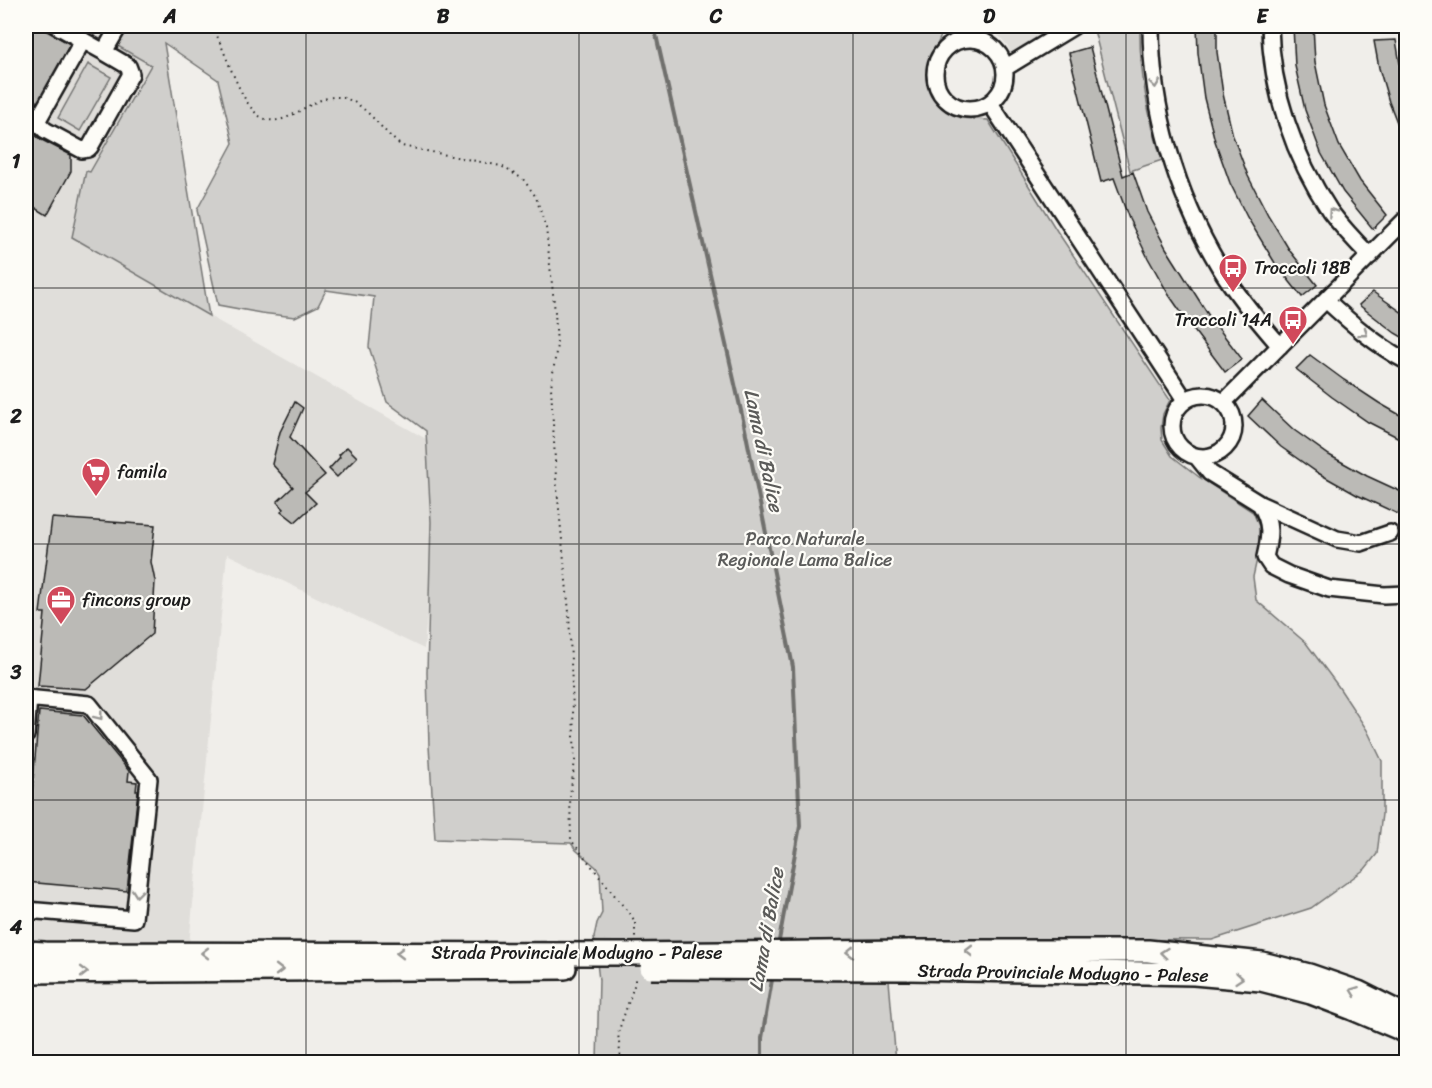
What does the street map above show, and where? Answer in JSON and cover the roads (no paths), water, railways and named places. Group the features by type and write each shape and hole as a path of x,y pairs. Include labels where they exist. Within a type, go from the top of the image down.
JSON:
{"main road":[{"name":"Strada Provinciale Modugno - Palese","path":"26,952 908,960 1148,951 1262,963 1348,988 1407,1016"},
{"name":"Strada Provinciale Modugno - Palese","path":"26,972 631,959"},
{"name":"Strada Provinciale Modugno - Palese","path":"908,960 1261,980 1311,993 1407,1033"}],"street":[{"path":"57,26 83,40 128,66 131,74 90,147 82,150 45,130 38,123 83,40"},
{"path":"104,52 119,26"},
{"path":"1005,68 1074,26"},
{"path":"1151,26 1151,49 1158,100 1167,140 1184,194 1200,231 1220,266 1243,301 1280,346"},
{"path":"1270,26 1270,51 1280,102 1298,152 1310,178 1331,212 1370,256"},
{"path":"972,39 993,48 1001,57 1005,68 1002,90 996,99 976,109 964,109 944,98 935,77 936,65 941,54 949,46 972,39"},
{"path":"990,103 1185,400"},
{"path":"1224,402 1407,219"},
{"path":"1326,300 1371,339 1407,361"},
{"path":"1202,394 1224,402 1235,423 1234,433 1224,450 1207,458 1188,454 1179,447 1172,428 1173,417 1177,408 1185,400 1202,394"},
{"path":"1197,457 1210,473 1260,504 1337,539 1361,543 1390,532"},
{"path":"1260,504 1267,516 1270,536 1265,557 1271,566 1329,589 1384,595 1407,594"},
{"path":"26,735 27,698 89,704 149,779 134,919 26,910"}],"waterway":[{"name":"Lama di Balice","path":"654,26 744,424 793,667 800,826 778,946"},
{"name":"Lama di Balice","path":"762,1062 762,1038 773,974"}],"place":[{"name":"Troccoli 18B","path":"1233,294"},
{"name":"Troccoli 14A","path":"1293,346"},
{"name":"famila","path":"96,498"},
{"name":"fincons group","path":"61,626"}],"park label":[{"name":"Parco Naturale Regionale Lama Balice","path":"805,549"}]}
